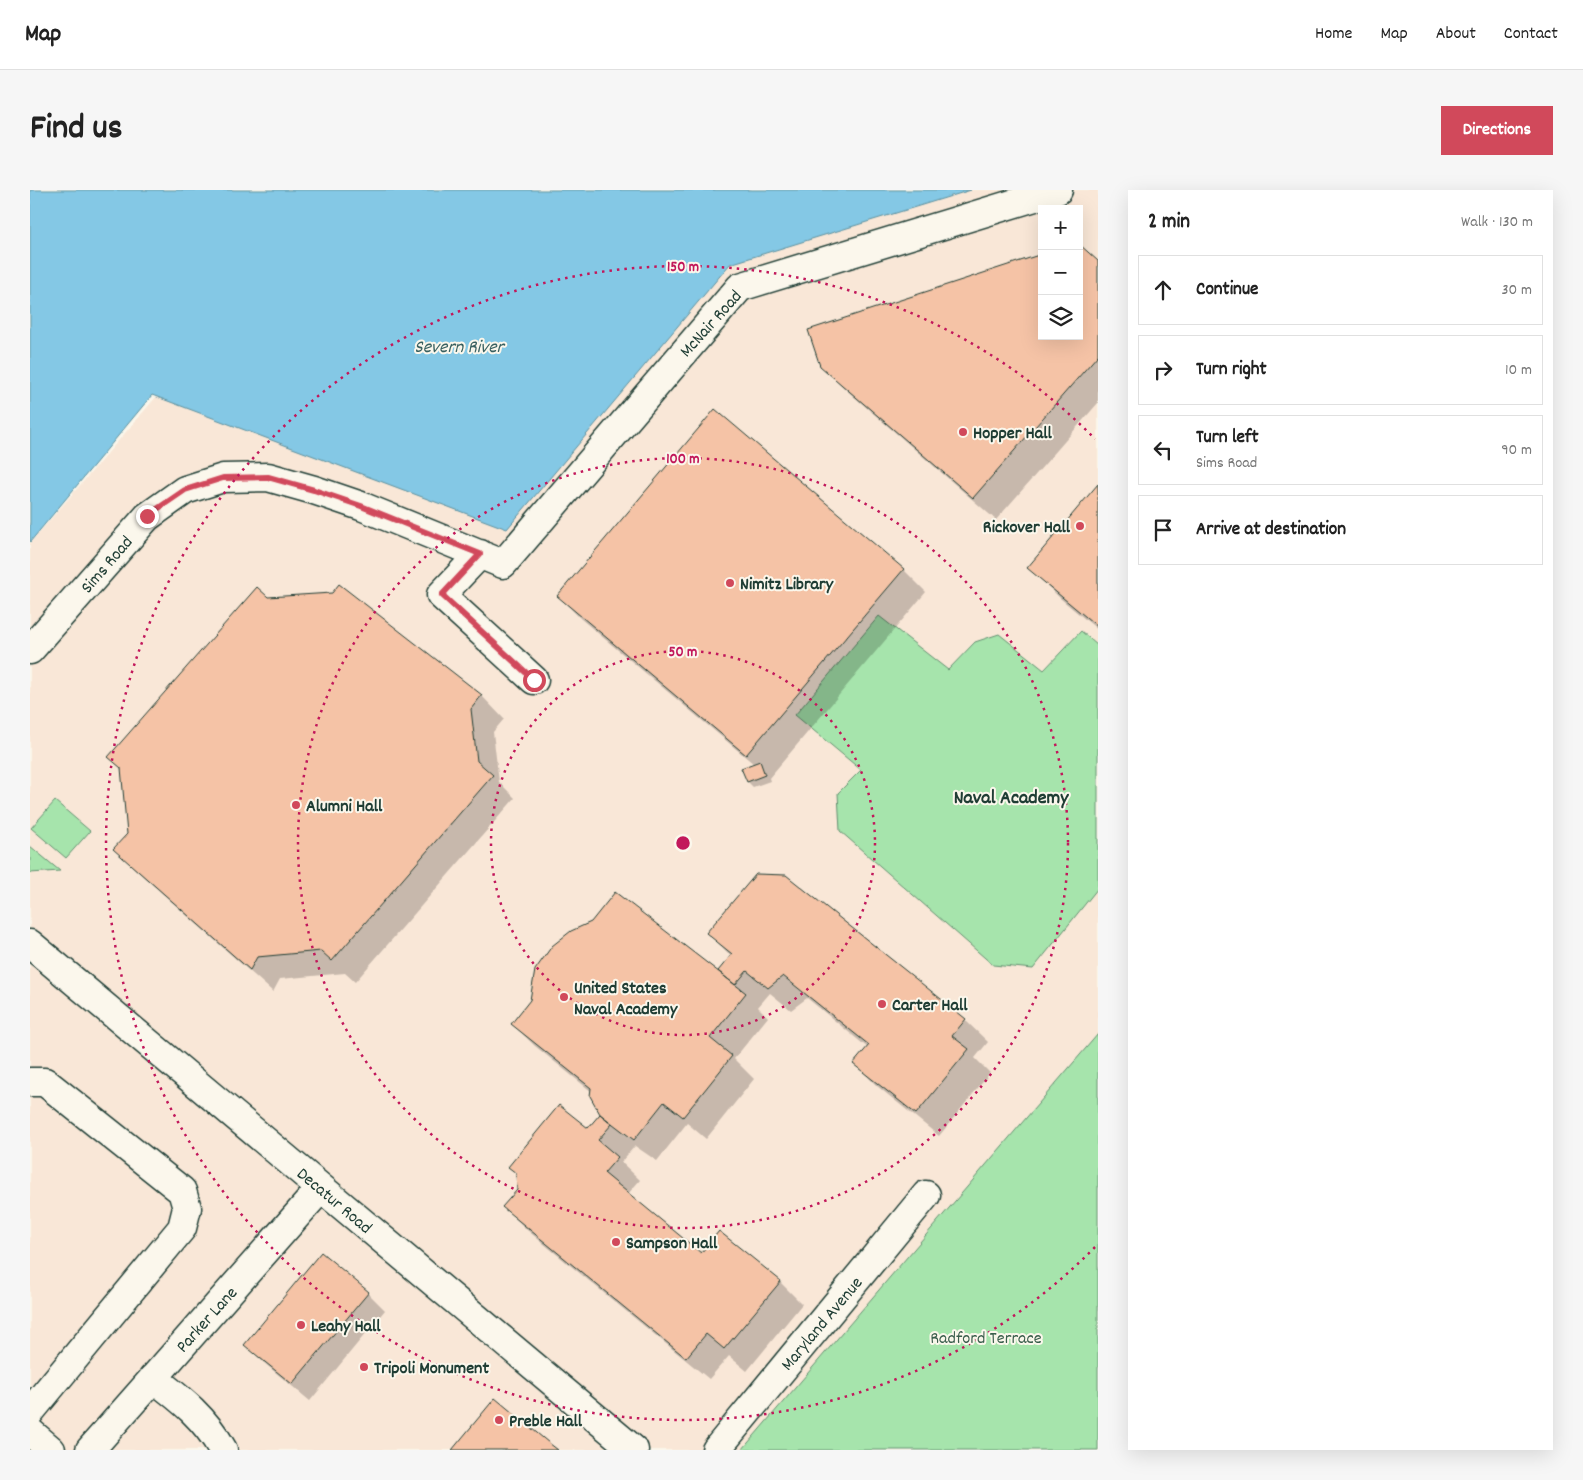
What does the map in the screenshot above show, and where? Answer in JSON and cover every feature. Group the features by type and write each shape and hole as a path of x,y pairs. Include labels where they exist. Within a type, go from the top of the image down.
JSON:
{"street":[{"name":"McNair Road","path":"534,680 442,595 492,559 740,287 1058,190"},
{"name":"Sims Road","path":"30,650 147,516 185,490 223,478 268,477 314,490 361,506 492,559"},
{"name":"Decatur Road","path":"32,950 321,1188 634,1450"},
{"path":"30,1082 45,1082 99,1124 182,1191 187,1208 182,1228 30,1412"},
{"name":"Parker Lane","path":"90,1450 321,1188"},
{"name":"Maryland Avenue","path":"716,1450 926,1195"},
{"path":"153,1378 187,1404 215,1435 223,1450"},
{"path":"30,1432 50,1450"}],"shaded area":[{"name":"United States Naval Academy","path":"971,190 1098,190 1098,1450 30,1450 30,543 157,396 730,264"}],"green space":[{"path":"879,616 948,670 975,642 999,634 1044,670 1081,631 1098,646 1098,888 1033,969 993,965 840,831 838,793 861,770 795,715"},
{"path":"55,801 90,831 66,858 31,828"},
{"path":"30,846 60,871 30,873"},
{"name":"Radford Terrace","path":"1098,1034 1098,1450 742,1450"}],"water":[{"name":"Severn River","path":"30,190 971,190 730,264 507,529 152,395 30,542"}],"building":[{"name":"Hopper Hall","path":"1083,248 1098,261 1098,355 973,498 820,366 808,330 1038,255 1038,340 1083,340"},
{"name":"Nimitz Library","path":"715,409 904,569 746,755 557,596"},
{"name":"Rickover Hall","path":"1098,484 1098,627 1027,568"},
{"name":"Alumni Hall","path":"339,584 482,695 471,709 477,761 493,775 332,961 321,951 257,957 250,970 113,849 127,834 121,768 108,757 257,587 268,597 332,593"},
{"path":"760,761 765,775 747,782 741,768"},
{"name":"Carter Hall","path":"756,874 786,875 966,1019 952,1036 969,1049 916,1114 853,1064 869,1045 783,976 768,988 747,971 735,985 718,971 732,954 706,933"},
{"path":"615,892 746,993 710,1038 732,1056 683,1117 664,1102 634,1140 600,1114 590,1096 591,1088 511,1024 530,1000 535,970 552,946 571,931 591,922"},
{"name":"Sampson Hall","path":"559,1105 588,1128 600,1114 612,1124 598,1140 618,1157 604,1173 701,1253 719,1231 781,1281 724,1349 706,1334 686,1358 502,1207 517,1190 516,1173 508,1167"},
{"name":"Leahy Hall","path":"321,1252 369,1292 292,1384 244,1345"},
{"name":"Preble Hall","path":"495,1398 549,1443 558,1450 452,1450"}],"place":[{"name":"Hopper Hall","path":"963,432"},
{"name":"Rickover Hall","path":"1080,526"},
{"name":"Nimitz Library","path":"730,583"},
{"name":"Alumni Hall","path":"296,805"},
{"name":"United States Naval Academy","path":"564,997"},
{"name":"Carter Hall","path":"882,1004"},
{"name":"Sampson Hall","path":"616,1242"},
{"name":"Leahy Hall","path":"301,1325"},
{"name":"Tripoli Monument","path":"364,1367"},
{"name":"Preble Hall","path":"499,1420"}],"district":[{"name":"Naval Academy","path":"1011,796"}],"route":[{"path":"147,516 185,490 223,478 268,477 361,506 480,554 442,595 534,680"}]}
